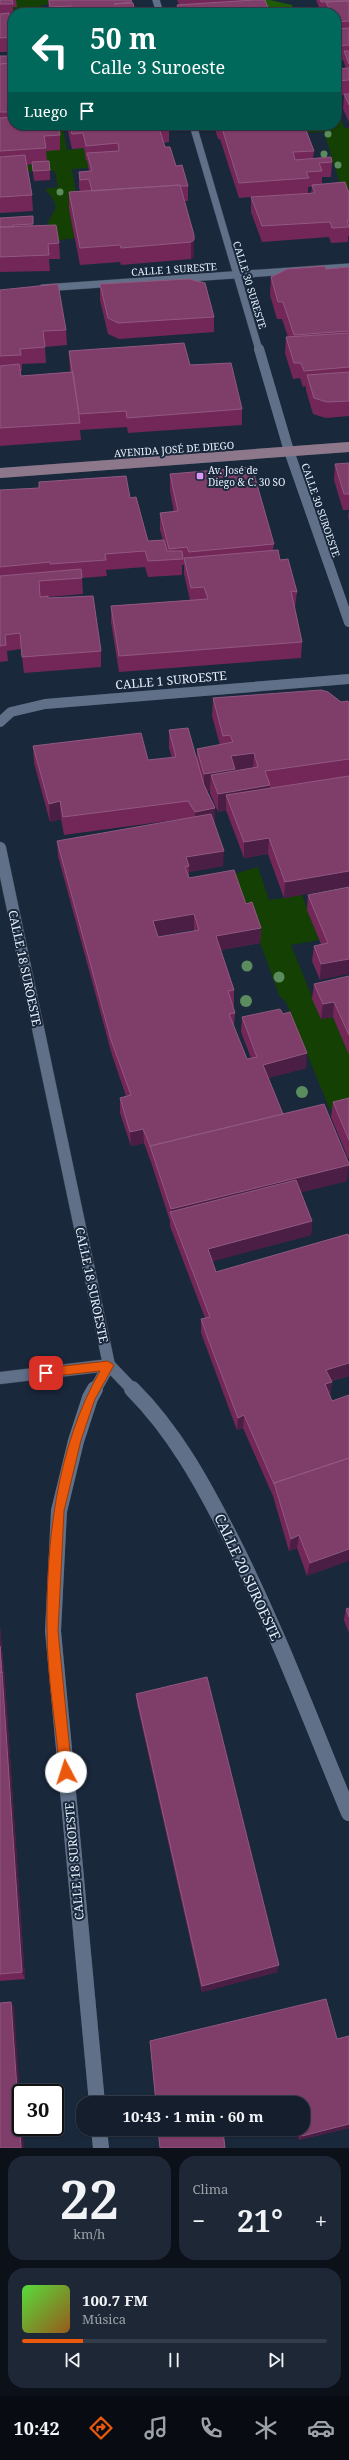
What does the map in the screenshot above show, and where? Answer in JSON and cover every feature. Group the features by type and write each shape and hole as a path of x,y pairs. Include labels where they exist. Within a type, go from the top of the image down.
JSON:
{"main road":[{"name":"AVENIDA JOSÉ DE DIEGO","path":"0,473 349,447"}],"street":[{"name":"CALLE 30 SURESTE","path":"194,130 289,451"},
{"name":"CALLE 1 SURESTE","path":"31,289 349,267"},
{"name":"CALLE 30 SUROESTE","path":"289,451 349,622"},
{"name":"CALLE 1 SUROESTE","path":"0,722 11,712 44,704 349,679"},
{"name":"CALLE 18 SUROESTE","path":"0,848 108,1365 90,1398 76,1440 59,1511 53,1631 96,2096"},
{"path":"0,1378 108,1365"},
{"name":"CALLE 20 SUROESTE","path":"108,1365 154,1411 196,1473 258,1592 349,1813"},
{"path":"100,2136 101,2148"}],"green space":[{"path":"15,0 55,0 57,4 40,5 45,8 12,7"},
{"path":"246,0 270,0 292,5 293,8 240,8"},
{"path":"341,120 344,128 349,128 349,206 344,197 324,132 300,133 299,130 341,130"},
{"path":"51,130 63,130 67,150 84,148 86,161 118,158 120,166 72,169 79,209 69,209 75,238 44,242 47,226 55,208 54,201 45,189 58,187 55,171 32,172 26,170 26,165 46,163 45,151 51,143"},
{"path":"258,867 269,900 302,895 319,940 291,945 321,1019 333,1017 349,1054 349,1106 330,1110 286,1002 279,995 235,874"}],"building":[{"path":"0,0 12,0 13,4 0,4"},
{"path":"49,0 131,0 132,2 114,4 133,3 134,8 72,8 72,6 50,7"},
{"path":"265,0 268,8 178,8 177,5"},
{"path":"320,0 349,0 349,1 321,2"},
{"path":"349,1 349,21 341,22 341,8 329,8 326,2"},
{"path":"8,13 8,37 0,38 0,14"},
{"path":"349,28 349,45 341,46 341,29"},
{"path":"344,51 349,51 349,64"},
{"path":"0,56 8,56 8,63 0,64"},
{"path":"8,63 8,112 0,112 0,64"},
{"path":"349,68 349,80 341,81 341,69"},
{"path":"344,94 349,94 349,105"},
{"path":"8,117 8,130 59,130 60,135 44,136 46,148 0,151 0,118"},
{"path":"71,130 160,130 165,147 170,147 176,166 182,165 188,186 180,185 92,191 89,179 80,180 79,172 92,171 87,153 119,151 118,143 86,146 83,133 72,134"},
{"path":"223,130 306,130 314,151 293,152 295,160 331,157 332,162 319,163 322,171 306,172 309,178 239,183"},
{"path":"25,155 32,195 0,197 0,157"},
{"path":"49,161 50,170 33,171 32,162"},
{"path":"345,182 349,191 349,221 347,221 349,227 332,228 330,222 262,226 251,197 315,193 312,185"},
{"path":"180,185 194,235 194,240 191,242 121,248 120,245 80,248 69,192"},
{"path":"33,216 33,224 0,227 0,218"},
{"path":"56,225 59,243 48,244 49,255 0,257 0,227"},
{"path":"325,266 326,269 349,267 349,331 294,335 283,302 278,302 271,277 287,269"},
{"path":"189,279 205,283 214,317 118,323 108,318 100,284"},
{"path":"58,284 66,330 43,331 45,347 20,349 21,355 0,356 0,290"},
{"path":"349,333 349,367 304,371 301,363 294,363 286,337"},
{"path":"184,343 190,365 231,363 242,409 127,418 126,411 79,414 69,351"},
{"path":"19,364 21,376 73,372 80,423 0,428 0,366"},
{"path":"349,372 349,401 327,402 314,398 307,375"},
{"path":"349,463 349,494 344,494 335,464"},
{"path":"252,467 274,544 189,552 187,547 169,549 160,513 178,511 170,474"},
{"path":"126,476 130,498 136,497 148,541 164,540 167,551 182,551 183,559 148,561 145,551 105,554 106,560 50,564 50,562 0,567 0,490 39,488 39,482"},
{"path":"278,550 280,560 288,559 297,592 291,591 302,642 119,656 111,606 208,599 204,587 191,588 184,558"},
{"path":"81,569 82,578 39,581 40,597 93,596 101,651 22,657 20,633 5,635 6,645 0,646 0,576"},
{"path":"321,690 328,692 341,702 348,701 349,703 349,759 265,771 270,785 218,794 211,775 258,767 254,753 231,756 235,769 204,774 197,749 233,742 230,735 223,736 213,698"},
{"path":"188,728 204,785 215,808 195,812 188,801 63,817 60,801 49,804 33,746 141,733 148,760 176,757 169,730"},
{"path":"349,776 349,871 285,882 269,838 244,842 226,795"},
{"path":"211,814 224,851 186,857 189,866 185,867 189,878 234,870 246,904 252,902 261,928 216,936 234,990 228,991 235,1013 229,1014 247,1059 257,1057 242,1017 280,1009 283,1014 290,1012 307,1053 263,1065 283,1114 150,1146 143,1129 130,1132 120,1098 131,1095 111,1040 57,841","holes":["194,914 199,930 158,937 153,921"]},
{"path":"349,887 349,959 321,964 314,946 328,943 308,895"},
{"path":"349,976 349,1035 334,1002 323,1004 314,984"},
{"path":"349,1098 349,1140 333,1102"},
{"path":"324,1104 349,1165 171,1209 150,1146"},
{"path":"296,1180 312,1221 208,1249 216,1272 348,1234 349,1237 349,1363 326,1370 332,1382 325,1384 332,1401 349,1395 349,1458 274,1484 244,1415 238,1418 201,1319 210,1317 170,1212"},
{"path":"349,1458 349,1549 310,1563 299,1535 291,1539 274,1483"},
{"path":"349,1608 349,1617 346,1609"},
{"path":"0,1646 2,1672 0,1672"},
{"path":"0,1672 2,1672 22,1972 0,1974"},
{"path":"207,1677 279,1965 202,1986 136,1694"},
{"path":"326,1999 337,2039 349,2036 349,2124 310,2134 310,2096 155,2096 150,2041"},
{"path":"11,2002 17,2084 12,2084 12,2136 20,2136 21,2148 0,2148 0,2003"},
{"path":"159,2136 224,2136 225,2148 160,2148"}],"place":[{"name":"Av. José de Diego & C. 30 SO","path":"200,476"}],"route":[{"path":"46,1373 108,1365 90,1398 76,1440 59,1511 53,1631 66,1772"}]}
